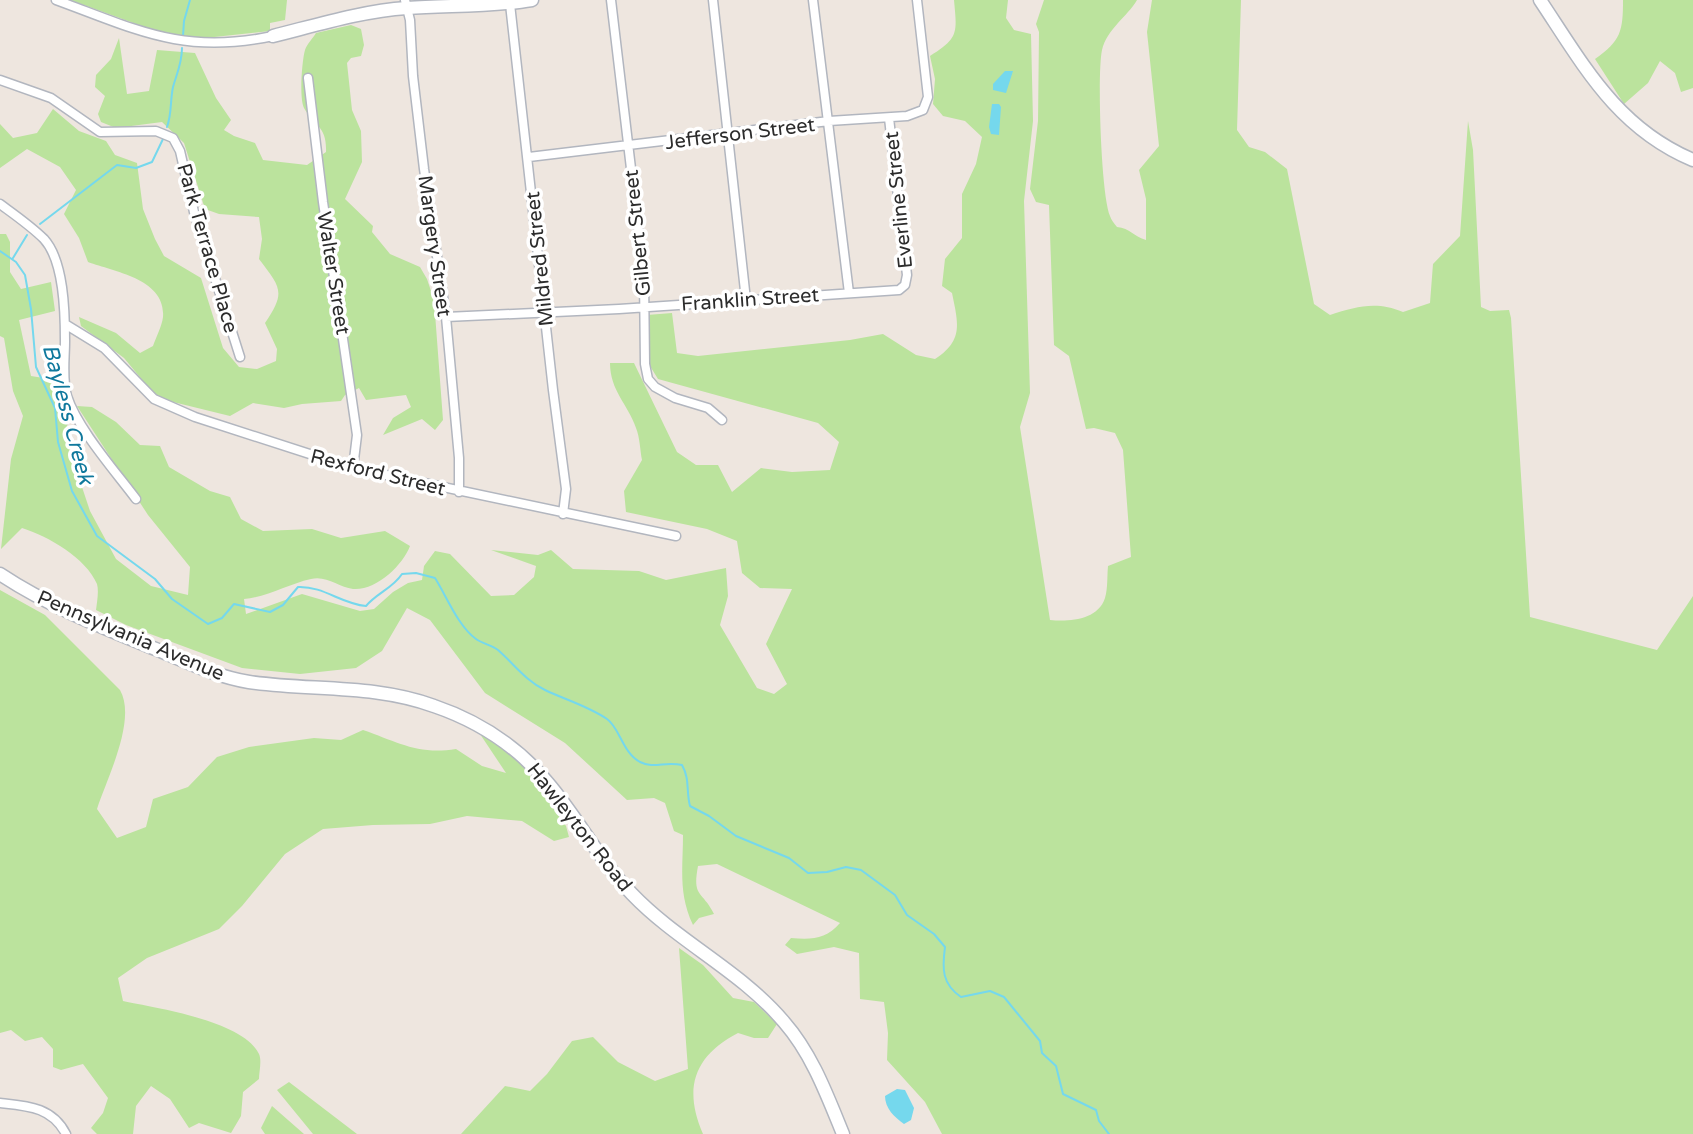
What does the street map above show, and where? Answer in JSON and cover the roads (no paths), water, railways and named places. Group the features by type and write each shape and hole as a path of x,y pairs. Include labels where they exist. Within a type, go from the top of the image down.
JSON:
{"street":[{"path":"56,0 156,36 178,41 229,43 273,36 406,4 510,4 532,0"},
{"name":"Gilbert Street","path":"611,0 644,278 648,379 655,387 675,398 708,408 722,420"},
{"path":"713,0 746,300"},
{"path":"813,0 849,293"},
{"name":"Jefferson Street","path":"529,157 829,121 907,116 923,110 928,97 917,0"},
{"path":"1540,0 1592,79 1615,107 1645,134 1693,160"},
{"name":"Margery Street","path":"406,4 424,169 446,317 459,458 459,492"},
{"name":"Mildred Street","path":"510,4 566,489 563,514"},
{"name":"Walter Street","path":"308,78 357,435 353,468"},
{"name":"Park Terrace Place","path":"0,80 51,98 100,132 156,131 165,132 173,138 180,151 194,212 240,357"},
{"name":"Everline Street","path":"889,118 905,282"},
{"path":"0,204 49,246 56,263 65,324 64,373 68,398 79,420 136,499"},
{"name":"Franklin Street","path":"446,317 889,293 902,288 905,282"},
{"name":"Rexford Street","path":"65,324 104,348 154,399 172,409 353,468 676,536"},
{"name":"Pennsylvania Avenue","path":"0,574 102,627 217,673 247,681 315,688"},
{"name":"Hawleyton Road","path":"315,688 384,693 435,706 488,731 526,758 550,785 597,853 632,894 681,937 746,986 783,1020 811,1061 843,1134"},
{"path":"0,1103 46,1111 66,1134"}],"water":[{"path":"1005,71 1013,71 1006,93 993,90 993,84"},
{"path":"992,104 1001,107 999,135 991,134 989,127"},
{"path":"897,1089 905,1090 914,1108 911,1120 904,1124 891,1112 885,1100 885,1096"}],"waterway":[{"path":"183,36 190,0"},
{"path":"167,127 182,48"},
{"path":"40,224 117,165 136,168 152,162 163,139"},
{"path":"13,258 27,235"},
{"name":"Bayless Creek","path":"0,251 16,262 25,275 36,367 55,408 58,442 72,491 97,536 155,579 172,599 208,624 222,618 234,604 270,612 283,605 298,587 316,589 366,606 402,574 416,573 435,578 458,619 470,633 498,650 532,682 607,719 629,752 640,762 682,765 690,806 736,836 789,858 808,873 846,867 861,870 895,895 907,915 934,934 945,947 945,975 950,987 961,997 990,991 1004,997 1040,1041 1042,1053 1056,1066 1063,1094 1096,1110 1099,1121 1109,1134"}]}
